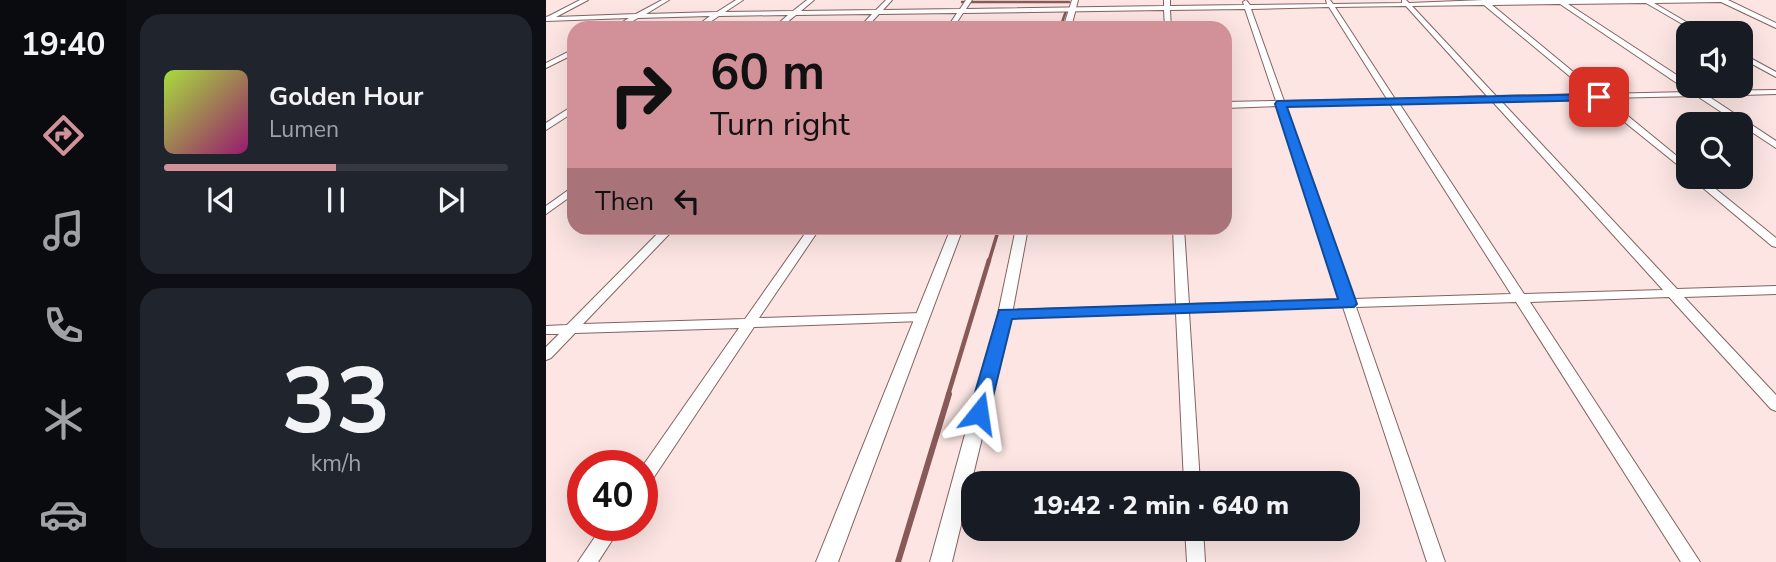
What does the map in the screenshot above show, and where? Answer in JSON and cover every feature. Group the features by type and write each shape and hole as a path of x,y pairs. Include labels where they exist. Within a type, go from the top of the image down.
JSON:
{"street":[{"path":"548,18 585,0"},
{"path":"628,21 666,0"},
{"path":"708,21 740,0"},
{"path":"784,21 811,0"},
{"path":"869,21 890,0"},
{"path":"955,21 969,0"},
{"path":"1069,21 1075,0"},
{"path":"548,18 1072,9 1167,4 1723,0 1776,26"},
{"path":"1560,1 1676,78"},
{"path":"1645,1 1681,21"},
{"path":"1406,2 1776,405"},
{"path":"1484,2 1676,161"},
{"path":"1329,3 1691,562"},
{"path":"1247,4 1436,562"},
{"path":"546,66 567,55"},
{"path":"1753,62 1776,75"},
{"path":"1753,93 1776,92"},
{"path":"1232,105 1676,95"},
{"path":"1706,98 1776,145"},
{"path":"546,127 567,113"},
{"path":"546,119 567,118"},
{"path":"1710,189 1776,244"},
{"path":"546,211 567,194"},
{"path":"546,355 662,235"},
{"path":"658,458 809,235"},
{"path":"827,562 954,235"},
{"path":"941,562 1005,314 1021,235"},
{"path":"1178,235 1191,471"},
{"path":"1005,314 1776,290"},
{"path":"546,330 922,317"},
{"path":"587,562 601,541"},
{"path":"1195,541 1196,562"}],"waterway":[{"path":"962,2 1069,2"},
{"path":"1062,21 1066,11"},
{"path":"989,261 997,235"},
{"path":"948,395 989,260"},
{"path":"898,562 949,394"}],"route":[{"path":"979,413 1005,314 1348,304 1280,104 1599,97"}]}
